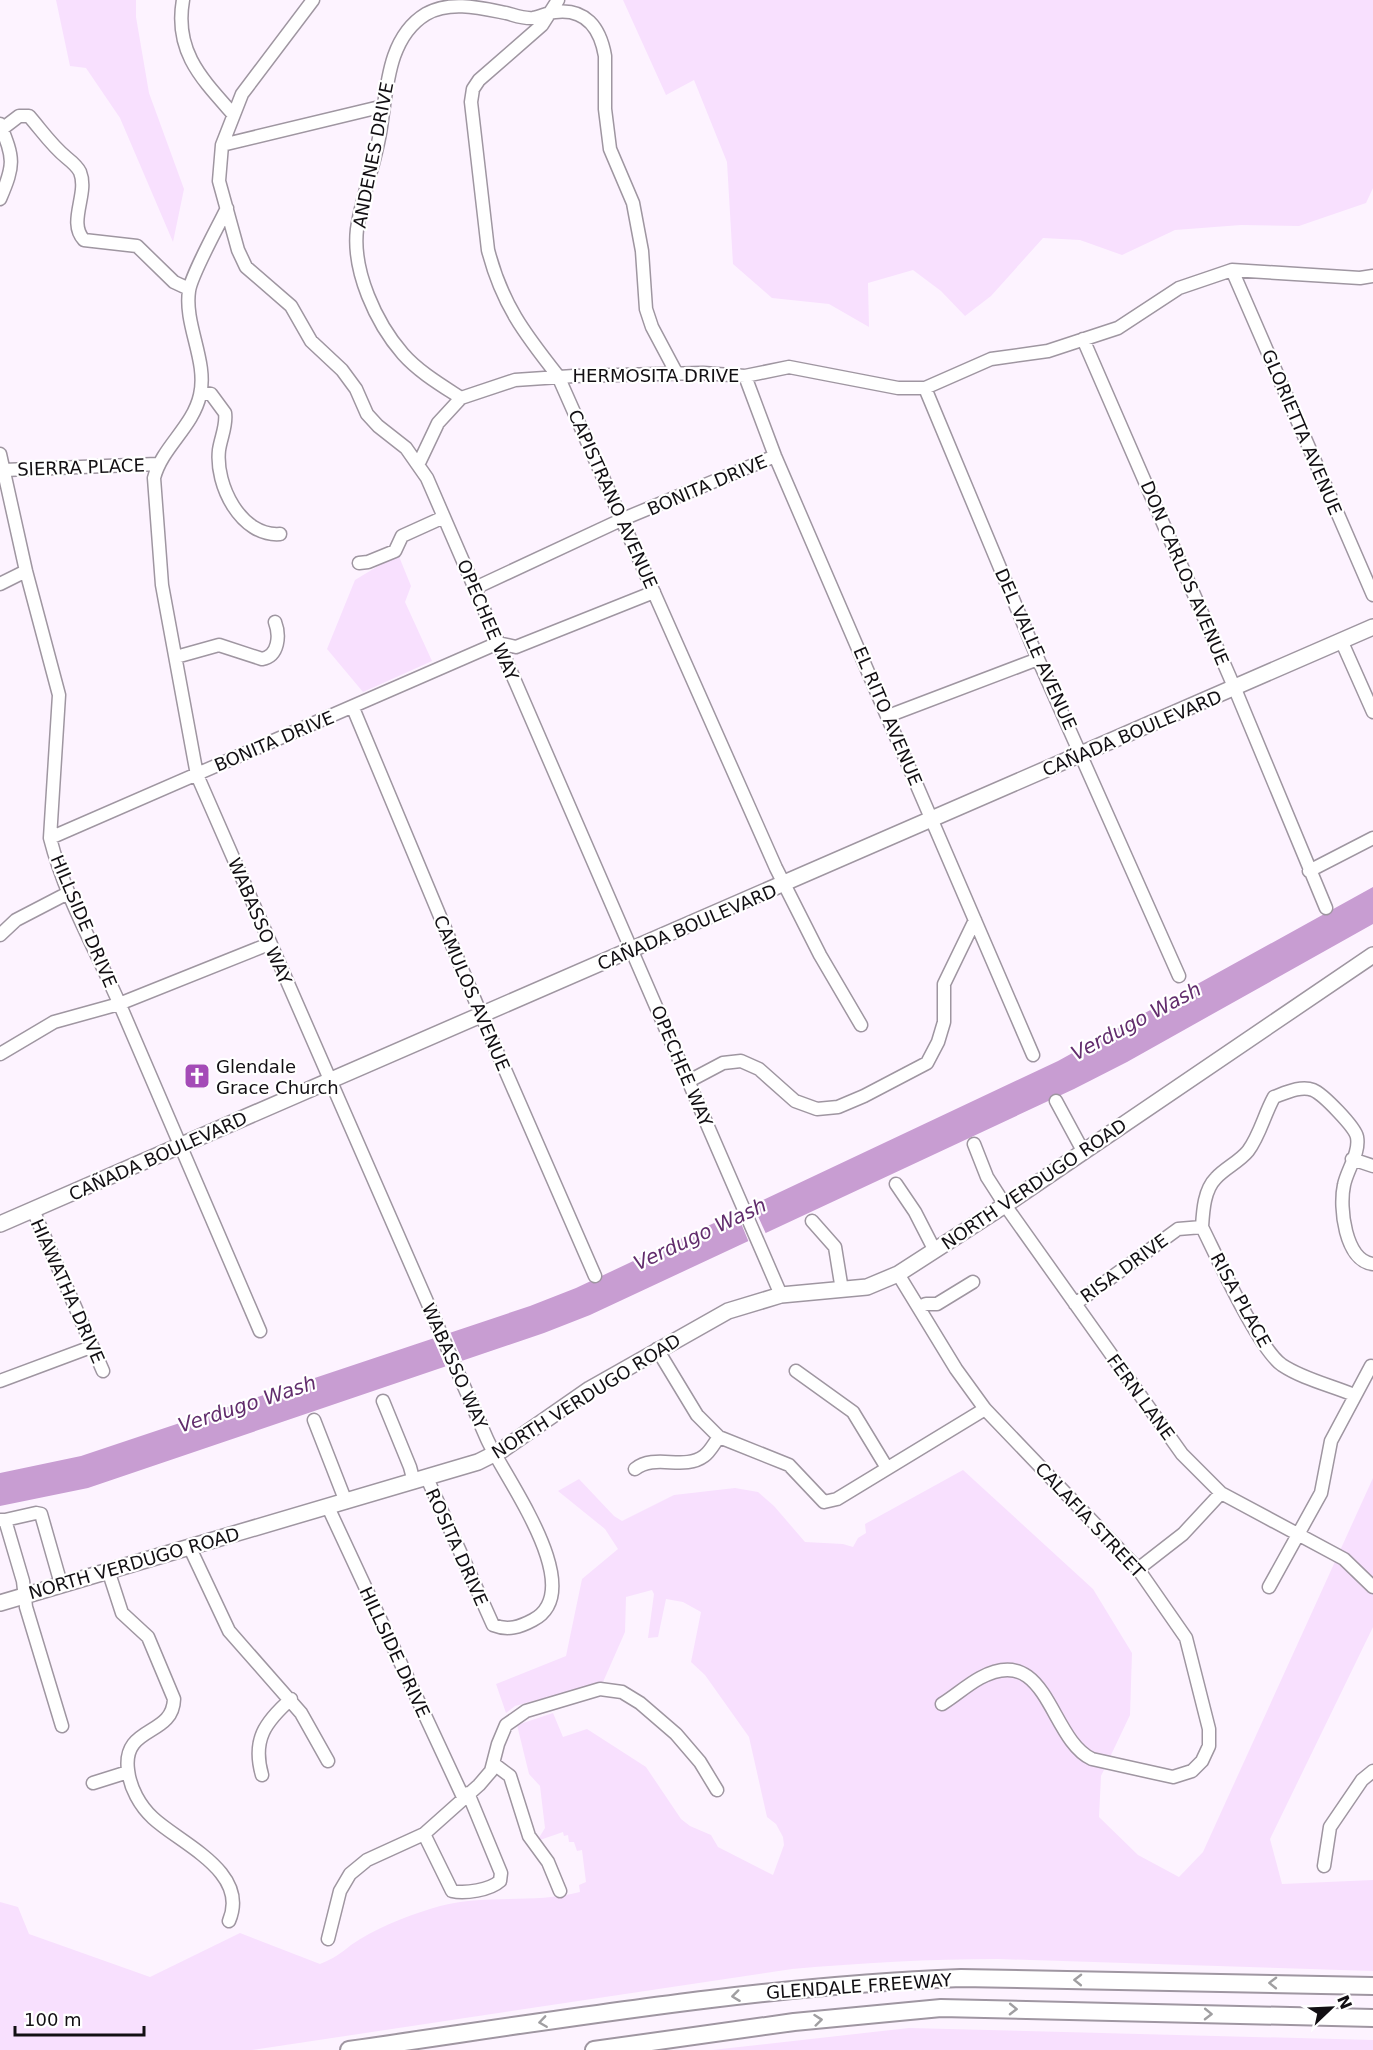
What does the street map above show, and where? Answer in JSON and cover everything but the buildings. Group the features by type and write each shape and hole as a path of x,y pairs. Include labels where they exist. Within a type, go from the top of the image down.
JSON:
{"highway":[{"name":"GLENDALE FREEWAY","path":"349,2050 645,2007 893,1981 961,1978 1373,1986"},
{"name":"GLENDALE FREEWAY","path":"594,2050 794,2022 941,2008 1373,2018"}],"main road":[{"name":"CAÑADA BOULEVARD","path":"0,1224 482,1017 1373,627"},
{"name":"NORTH VERDUGO ROAD","path":"0,1603 478,1462 494,1455 590,1389 657,1349 728,1311 781,1295 867,1287 898,1274 1005,1205 1373,955"}],"street":[{"path":"183,0 181,14 184,44 194,70 233,114"},
{"name":"OPECHEE WAY","path":"313,0 305,14 264,62 242,94 222,145 219,181 241,259 246,267 291,306 311,341 342,370 356,389 367,414 419,463 781,1295"},
{"name":"CAPISTRANO AVENUE","path":"558,0 542,25 478,80 473,89 471,102 488,250 494,272 514,318 558,376 776,868 820,955 861,1025"},
{"name":"ANDENES DRIVE","path":"460,398 421,371 403,354 370,300 358,255 357,230 377,153 390,73 401,39 412,25 445,3 528,18 552,12"},
{"path":"552,12 571,11 583,15 594,26 603,43 608,143 633,203 642,251 646,309 652,327 676,374"},
{"path":"222,145 384,106"},
{"path":"0,199 12,167 11,152 1,126 19,116 29,116 54,148 76,166 82,180 77,226 79,235 84,240 137,246 174,282 189,289"},
{"path":"157,465 191,417 201,392 200,369 189,309 189,289 227,208"},
{"name":"HERMOSITA DRIVE","path":"460,398 515,380 558,376 676,374 745,376 789,367 898,388 925,388 991,359 1048,351 1118,328 1179,288 1232,270 1360,278 1373,276"},
{"name":"GLORIETTA AVENUE","path":"1232,270 1373,595"},
{"name":"DON CARLOS AVENUE","path":"1083,339 1235,689 1326,908"},
{"name":"EL RITO AVENUE","path":"745,376 775,456 1034,1055"},
{"name":"DEL VALLE AVENUE","path":"925,388 1038,659 1179,976"},
{"path":"201,392 211,394 225,413 219,464 225,486 240,517 261,532 280,534"},
{"path":"419,463 438,423 460,398"},
{"name":"HILLSIDE DRIVE","path":"0,454 26,571 59,695 50,838 68,893 119,1004 260,1331"},
{"name":"BONITA DRIVE","path":"475,588 623,519 775,456"},
{"name":"SIERRA PLACE","path":"4,470 157,465"},
{"name":"WABASSO WAY","path":"157,465 154,478 162,585 197,775 494,1455 531,1519 548,1559 553,1597 548,1609"},
{"path":"359,563 368,562 395,551 402,536 444,517"},
{"path":"0,584 26,571"},
{"path":"498,643 516,647 654,592"},
{"path":"176,657 219,645 262,659 268,658 275,650 279,632 275,622"},
{"path":"1341,640 1373,712"},
{"name":"BONITA DRIVE","path":"50,838 498,643"},
{"path":"888,716 1038,659"},
{"name":"CAMULOS AVENUE","path":"352,708 482,1017 595,1276"},
{"path":"1309,871 1373,838"},
{"path":"0,935 16,920 68,893"},
{"path":"689,1081 723,1063 741,1061 759,1069 795,1101 817,1109 838,1107 927,1063 938,1042 944,1022 944,984 975,920"},
{"path":"0,1054 54,1022 119,1004 269,944"},
{"path":"1202,1227 1207,1194 1215,1179 1247,1152 1258,1135 1263,1117 1274,1097 1296,1089 1314,1090 1353,1129 1357,1148 1343,1187 1345,1233 1354,1252 1368,1263 1373,1264"},
{"path":"1056,1101 1083,1151"},
{"name":"FERN LANE","path":"974,1144 987,1177 1005,1205 1182,1454 1221,1493 1344,1559 1373,1587"},
{"path":"1352,1159 1373,1166"},
{"path":"896,1184 915,1212 935,1251"},
{"name":"HIAWATHA DRIVE","path":"33,1210 103,1371"},
{"path":"812,1221 835,1247 842,1290"},
{"name":"RISA DRIVE","path":"1075,1304 1178,1229 1202,1227"},
{"name":"RISA PLACE","path":"1202,1227 1264,1346 1280,1364 1302,1376 1354,1395"},
{"name":"CALAFIA STREET","path":"898,1274 956,1369 985,1409 1138,1569 1186,1638 1209,1730 1209,1746 1202,1761 1192,1771 1173,1777 1092,1759 1080,1754 1068,1738 1036,1682 1022,1673 1007,1670 993,1672 980,1678 942,1704"},
{"path":"922,1313 926,1304 937,1304 973,1282"},
{"path":"0,1382 91,1347"},
{"path":"657,1349 697,1415 719,1437 789,1465 824,1502 837,1499 985,1409"},
{"path":"1269,1587 1321,1493 1330,1441 1371,1366"},
{"path":"796,1371 853,1412 887,1468"},
{"path":"383,1401 410,1467 420,1480"},
{"path":"314,1420 346,1502"},
{"path":"635,1469 644,1462 690,1462 704,1456 719,1437"},
{"name":"ROSITA DRIVE","path":"420,1480 493,1625 512,1628 533,1620 548,1609"},
{"path":"1138,1569 1183,1534 1221,1493"},
{"name":"HILLSIDE DRIVE","path":"328,1507 466,1795 501,1873 500,1881 495,1885 461,1892 452,1891 424,1834"},
{"path":"61,1584 40,1514 2,1520 62,1726"},
{"path":"189,1546 229,1631 291,1699 328,1761"},
{"path":"108,1570 122,1613 148,1636 174,1699 174,1708 168,1720 146,1732 134,1743 129,1754 128,1772 140,1803 152,1818 196,1849 227,1882 234,1897 234,1911 229,1921"},
{"path":"328,1939 340,1891 350,1874 368,1860 424,1834 488,1776 494,1764 502,1732 520,1713 600,1689 615,1689 640,1703 663,1722 700,1762 717,1790"},
{"path":"262,1775 258,1760 259,1741 269,1718 291,1699"},
{"path":"494,1764 510,1776 529,1836 548,1862 560,1892"},
{"path":"93,1783 128,1772"},
{"path":"1324,1866 1330,1827 1362,1780 1373,1772"}],"shaded area":[{"path":"56,0 136,0 136,17 149,93 184,189 173,242 120,118 86,68 70,66"},
{"path":"623,0 1373,0 1373,188 1366,203 1299,226 1241,225 1175,230 1122,255 1080,240 1043,238 991,296 965,316 941,291 913,270 868,283 869,327 829,304 772,298 733,264 727,162 694,80 666,95"},
{"path":"398,554 411,586 405,602 432,661 363,692 327,649 355,580"},
{"path":"963,1470 1093,1589 1132,1653 1130,1715 1101,1776 1099,1817 1138,1855 1179,1877 1203,1852 1373,1478 1373,1627 1270,1839 1282,1884 1373,1880 1373,1971 998,1959 869,1963 792,1969 252,2050 0,2050 0,1902 18,1907 29,1934 150,1977 240,1933 320,1964 379,1929 430,1909 468,1901 543,1898 580,1892 579,1885 586,1882 582,1850 577,1851 574,1842 569,1842 568,1835 564,1836 563,1832 537,1841 545,1828 540,1786 529,1774 517,1725 553,1713 563,1737 587,1729 646,1767 681,1819 690,1826 711,1835 718,1847 773,1875 784,1845 783,1837 776,1824 767,1817 749,1737 705,1675 691,1662 701,1612 683,1602 666,1599 658,1637 648,1638 654,1594 652,1590 626,1597 625,1632 603,1682 515,1706 506,1713 496,1684 566,1656 582,1579 618,1549 605,1529 558,1491 579,1479 614,1516 622,1521 674,1495 735,1488 758,1492 774,1506 805,1542 843,1544 853,1547 858,1538 866,1533 865,1524"},
{"path":"909,2028 1373,2040 1373,2050 712,2050"}],"water":[{"name":"Verdugo Wash","path":"1373,887 1373,924 1127,1062 1074,1089 590,1315 544,1333 88,1488 0,1506 0,1473 81,1456 530,1306 576,1288 1058,1061"}],"pier":[{"path":"752,1203 767,1236 750,1245 736,1211"},
{"path":"449,1329 463,1362 446,1368 431,1334"}],"place":[{"name":"Glendale Grace Church","path":"197,1076"}]}
